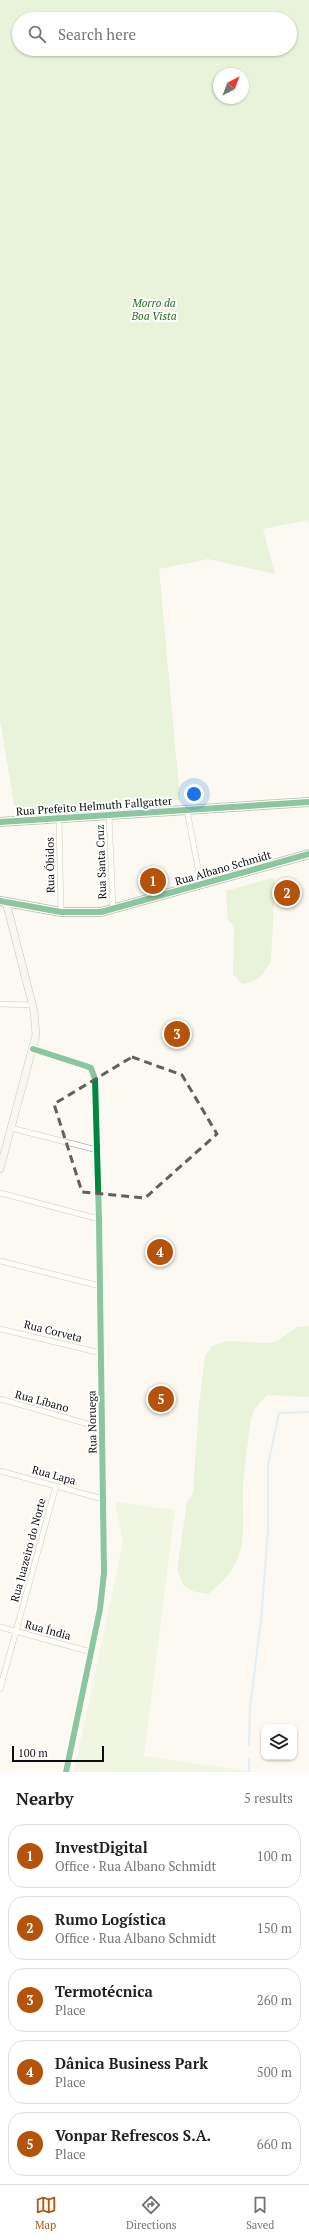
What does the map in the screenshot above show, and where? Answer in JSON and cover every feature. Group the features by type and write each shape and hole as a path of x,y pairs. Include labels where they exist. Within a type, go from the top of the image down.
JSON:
{"main road":[{"name":"Rua Prefeito Helmuth Fallgatter","path":"0,822 309,802"},
{"name":"Rua Albano Schmidt","path":"3,902 61,912 89,913 113,909 309,854"}],"street":[{"path":"187,810 201,884"},
{"name":"Rua Santa Cruz","path":"109,815 113,909"},
{"name":"Rua Óbidos","path":"60,818 61,912"},
{"path":"0,1168 34,1049 36,1027 32,1005 3,902"},
{"path":"0,1004 32,1005"},
{"name":"Rua Noruega","path":"34,1049 91,1068 95,1078 99,1219 103,1585 91,1652 66,1772"},
{"path":"11,1128 97,1150"},
{"path":"0,1194 99,1219"},
{"path":"0,1260 100,1286"},
{"name":"Rua Corveta","path":"0,1329 101,1353"},
{"name":"Rua Líbano","path":"0,1399 102,1428"},
{"name":"Rua Lapa","path":"0,1471 103,1499"},
{"name":"Rua Juazeiro do Norte","path":"0,1689 56,1486"},
{"name":"Rua Índia","path":"0,1627 91,1652"}],"highlighted area":[{"path":"132,1057 182,1075 217,1134 145,1198 82,1192 54,1104"}],"green space":[{"name":"Morro da Boa Vista","path":"0,0 309,0 309,524 308,520 263,529 275,574 208,559 159,569 180,800 15,810 0,720"},
{"path":"272,878 275,880 271,961 260,977 242,984 233,974 234,926 228,920 226,891"},
{"path":"309,1326 309,1397 268,1395 258,1405 252,1415 243,1487 243,1533 238,1558 222,1582 208,1594 195,1592 184,1586 177,1570 187,1502 193,1493 199,1406 205,1357 212,1346 228,1341 267,1343 277,1341 297,1327"},
{"path":"115,1502 175,1510 144,1756 253,1772 74,1772 123,1542"}],"waterway":[{"path":"249,1745 250,1707 261,1620 268,1531 268,1465 279,1413 309,1412"},
{"path":"249,1759 249,1772"}],"cycle path":[{"path":"0,822 309,802"},
{"path":"0,901 61,912 101,912 309,854"},
{"path":"33,1049 91,1068 95,1079 99,1219 104,1573 100,1609 66,1772"}],"place":[{"name":"InvestDigital","path":"153,881"},
{"name":"Rumo Logística","path":"287,893"},
{"name":"Termotécnica","path":"177,1034"},
{"name":"Dânica Business Park","path":"160,1252"},
{"name":"Vonpar Refrescos S.A.","path":"161,1399"}]}
